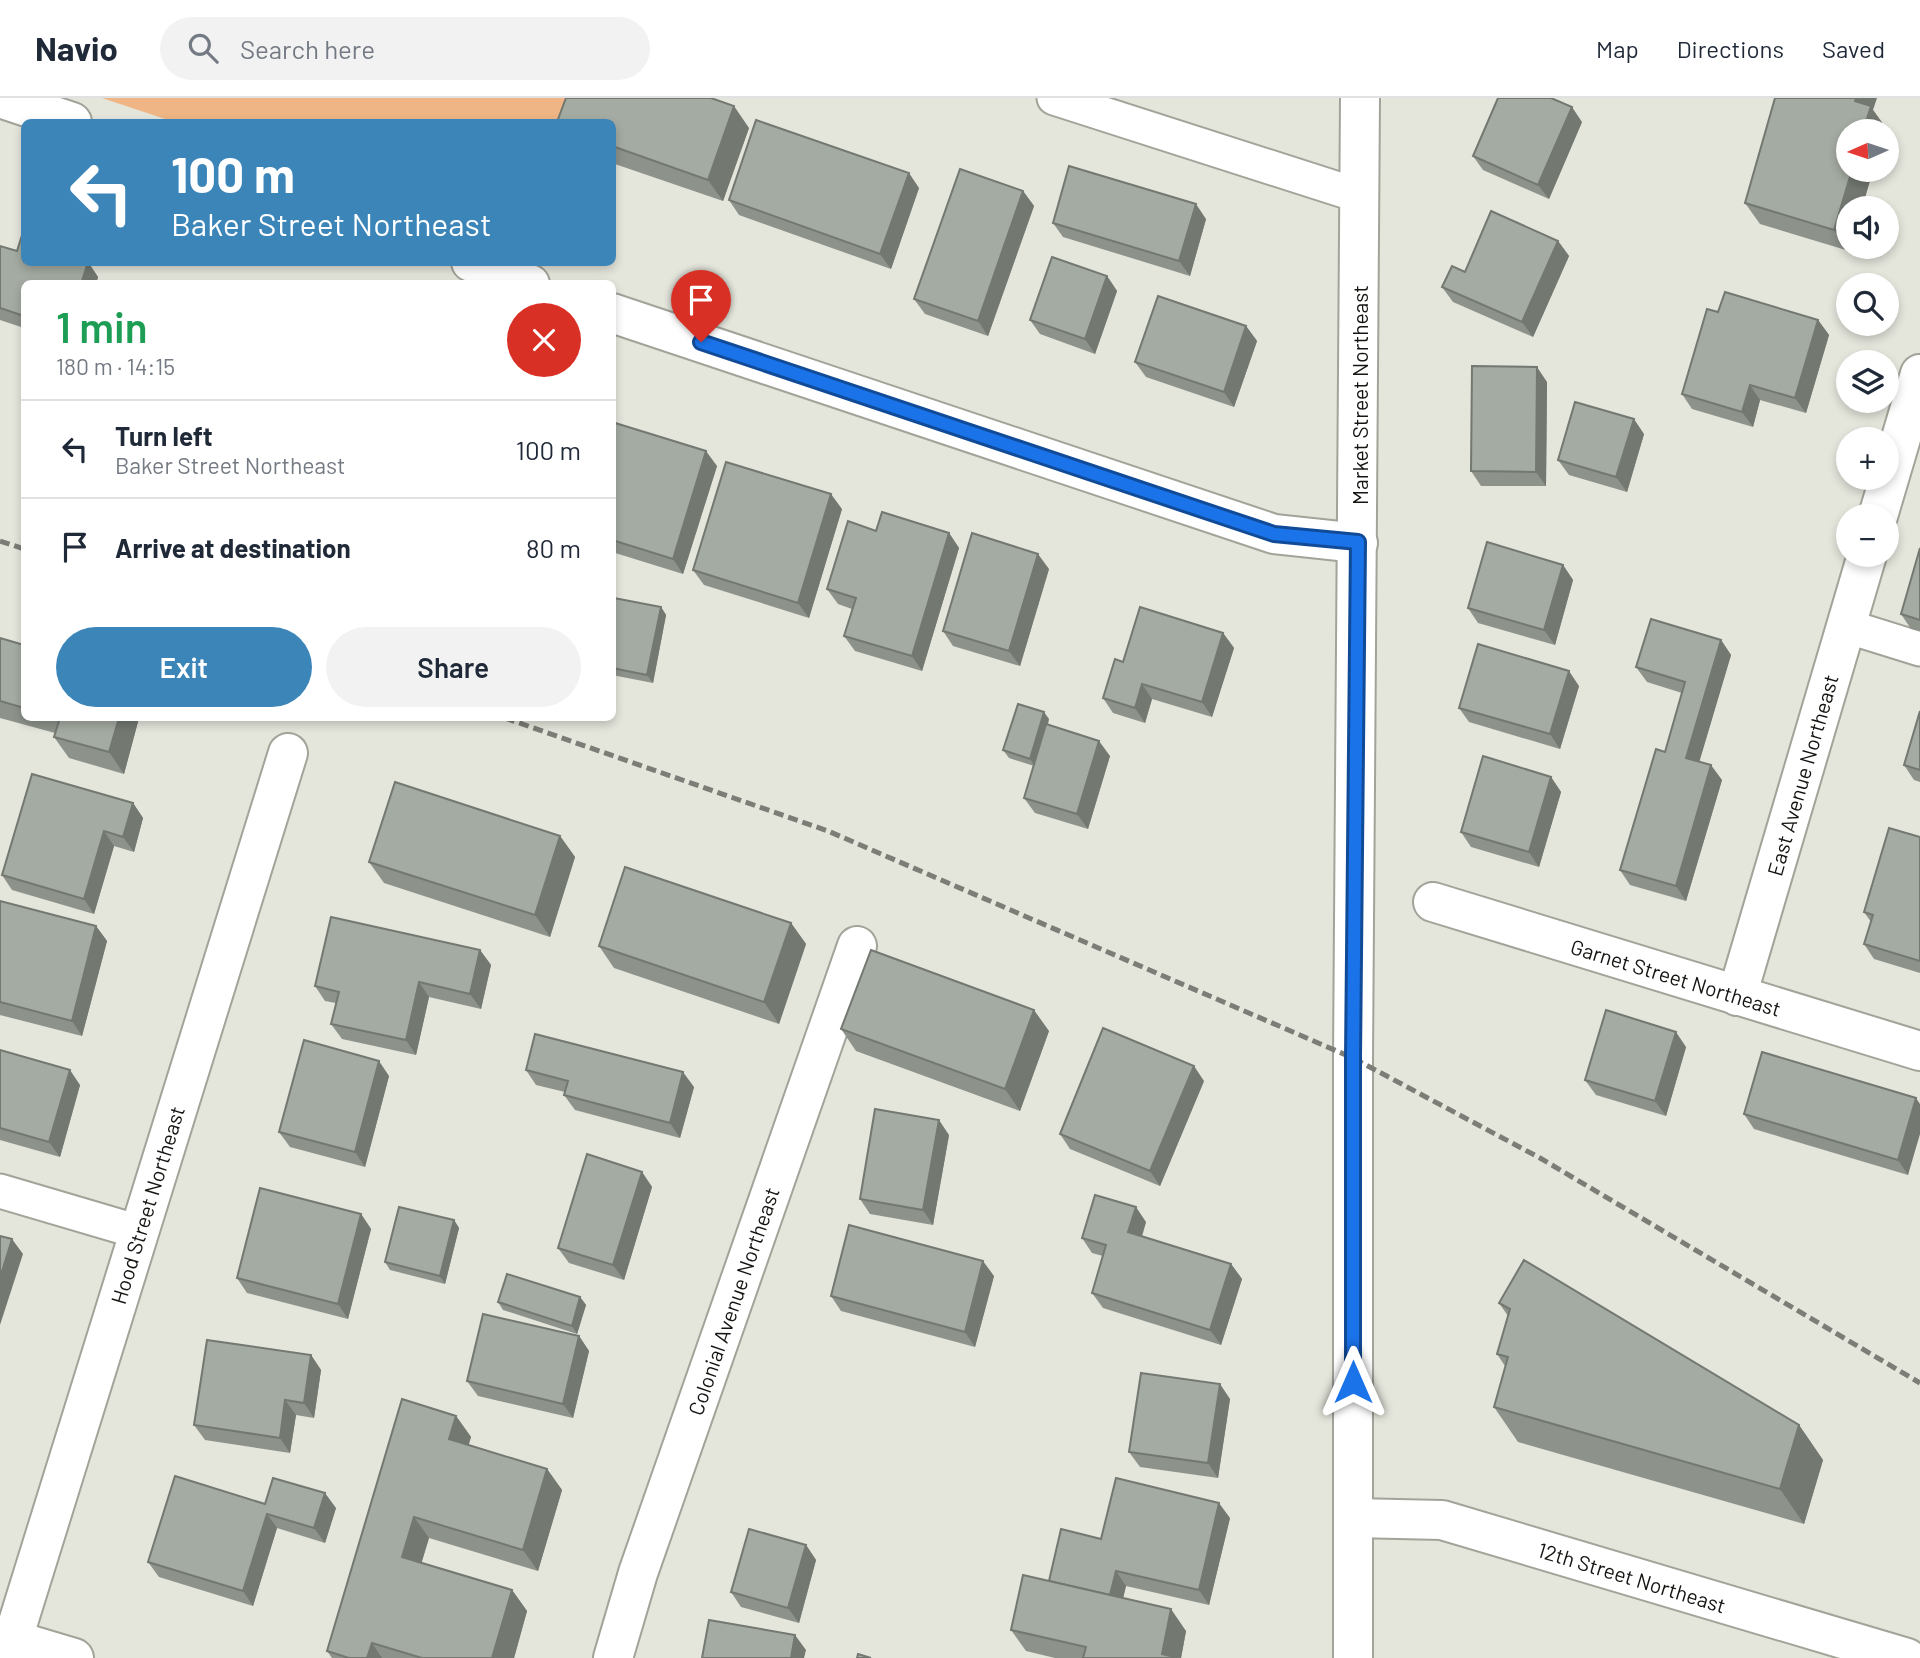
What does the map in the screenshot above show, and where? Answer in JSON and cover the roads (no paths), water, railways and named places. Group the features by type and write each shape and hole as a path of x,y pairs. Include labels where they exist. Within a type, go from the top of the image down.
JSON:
{"street":[{"path":"0,98 63,119"},
{"name":"Market Street Northeast","path":"1353,1658 1353,1058 1360,98"},
{"path":"482,266 519,280"},
{"path":"616,314 1274,534 1358,542"},
{"path":"1882,504 1920,374"},
{"name":"East Avenue Northeast","path":"1737,996 1863,567"},
{"name":"Hood Street Northeast","path":"6,1644 139,1232 288,753"},
{"name":"Garnet Street Northeast","path":"1433,902 1920,1051"},
{"name":"Colonial Avenue Northeast","path":"613,1658 638,1573 857,946"},
{"name":"12th Street Northeast","path":"1354,1518 1442,1520 1861,1651 1907,1658"},
{"path":"6,1644 74,1658"}],"lane":[{"path":"1054,98 1360,196"},
{"path":"1846,626 1920,649"},
{"path":"0,1191 139,1232"}],"railway":[{"path":"0,541 21,548"},
{"path":"514,721 828,831 1353,1058 1540,1158 1920,1383"}]}
